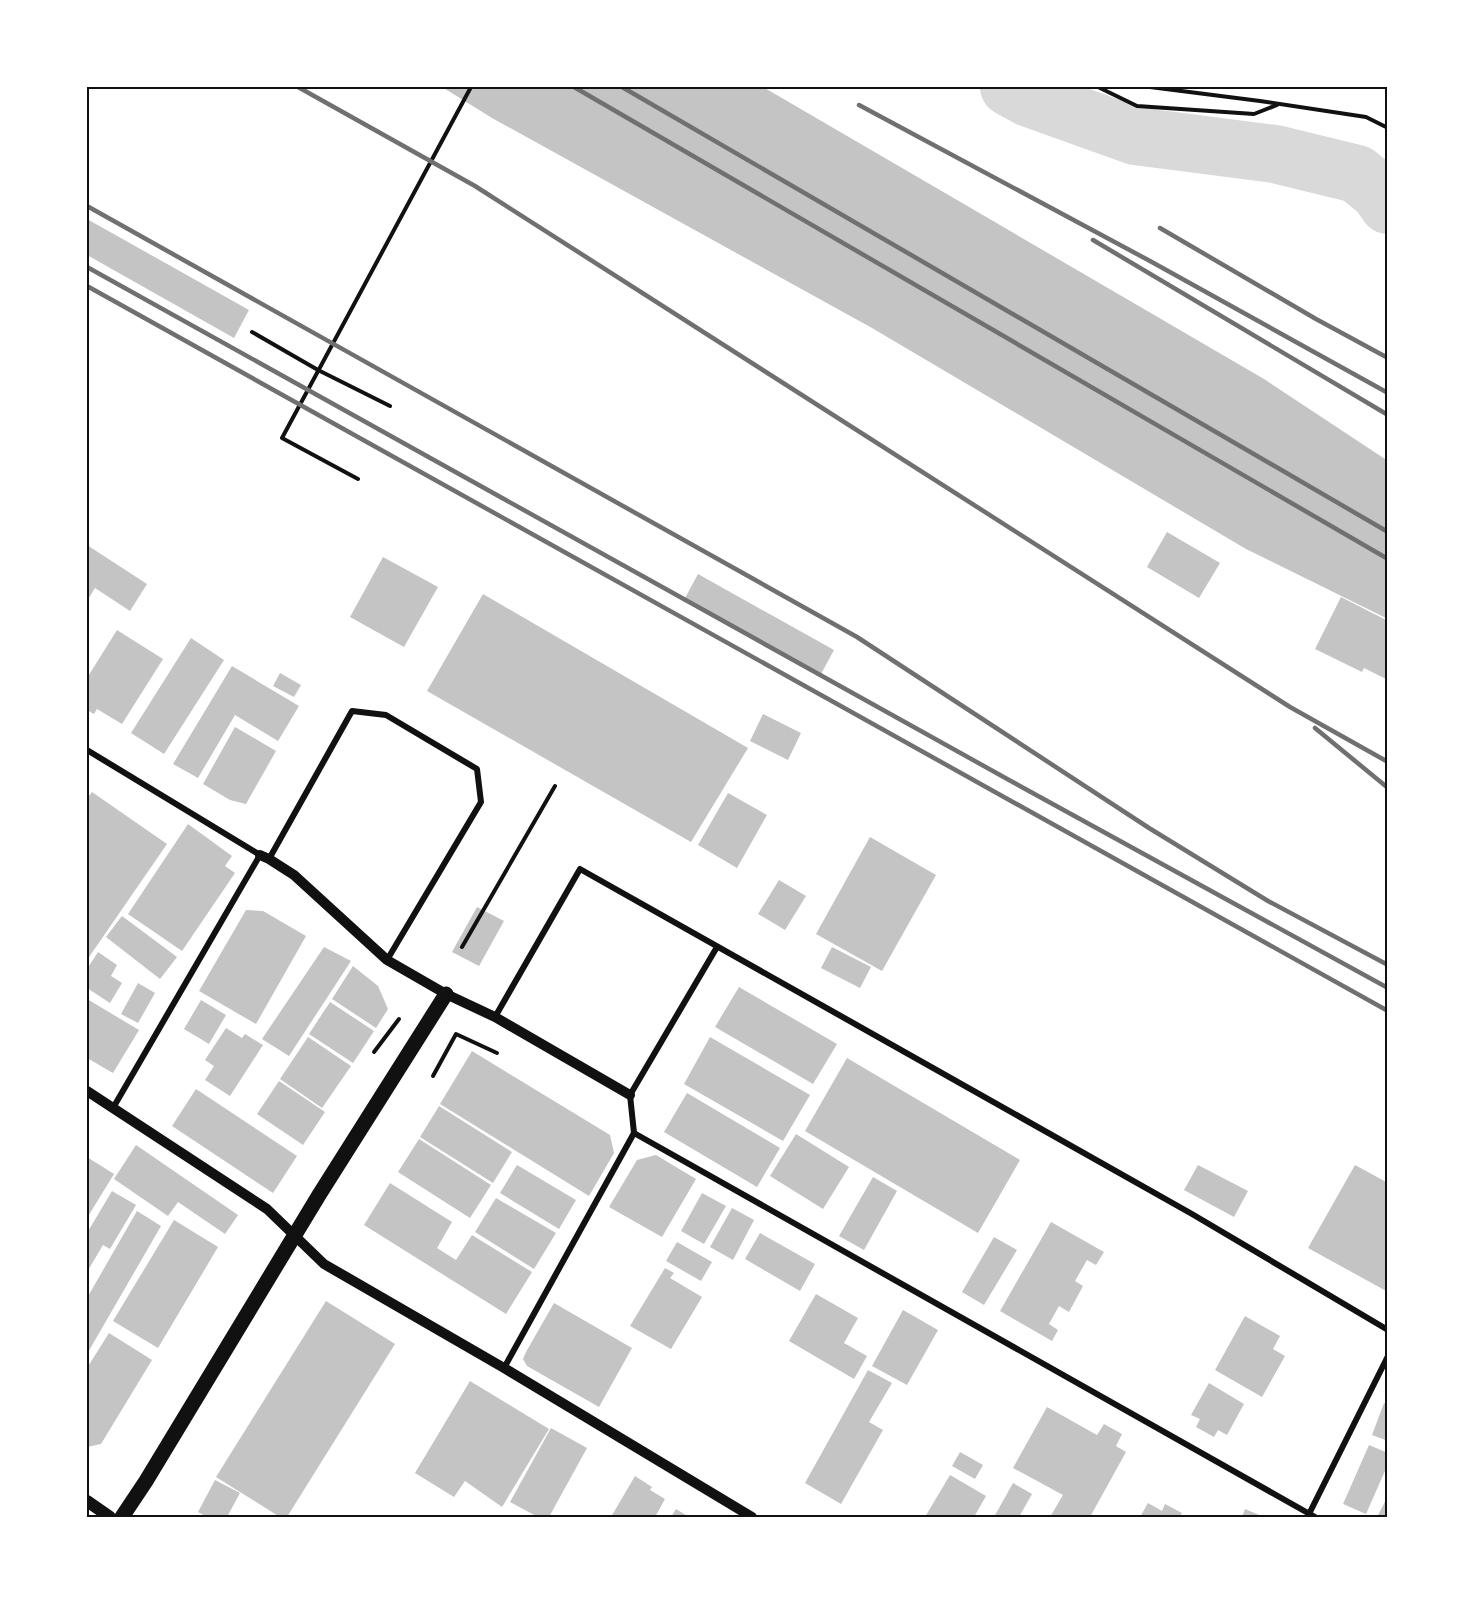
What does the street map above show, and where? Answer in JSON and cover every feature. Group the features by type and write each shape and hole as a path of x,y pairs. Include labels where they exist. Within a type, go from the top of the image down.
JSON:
{"main road":[{"path":"122,1517 446,994"},
{"path":"87,1501 110,1517"}],"street":[{"path":"112,1109 352,711 386,715 477,769 481,802 387,960"},
{"path":"87,750 294,875 387,960 446,994 495,1017 630,1095"},
{"path":"495,1017 580,869 1192,1214 1388,1330"},
{"path":"504,1368 634,1133 630,1095 717,947"},
{"path":"87,1091 267,1209 324,1264 504,1368 752,1517"},
{"path":"634,1133 1310,1516 1388,1356"}],"path":[{"path":"358,479 282,438 471,87"},
{"path":"1098,87 1137,106 1254,114 1279,104"},
{"path":"1150,87 1366,117 1388,128"},
{"path":"252,332 318,370 390,406"},
{"path":"462,946 555,786"},
{"path":"374,1052 404,1011"},
{"path":"433,1076 456,1034 497,1053"}],"building":[{"path":"442,87 763,87 1264,379 1388,461 1388,619 1246,549 872,328 492,118"},
{"path":"87,219 249,310 234,338 87,255"},
{"path":"1167,532 1220,563 1199,598 1147,567"},
{"path":"87,545 147,584 130,611 95,588 87,601"},
{"path":"383,557 438,587 404,647 350,617"},
{"path":"698,574 834,650 821,674 685,598"},
{"path":"483,594 748,748 691,842 427,691"},
{"path":"1341,597 1388,621 1388,680 1364,668 1362,672 1315,649"},
{"path":"117,630 163,659 122,724 97,709 94,714 87,710 87,678"},
{"path":"191,638 224,660 164,754 131,733"},
{"path":"232,666 299,706 278,741 235,715 198,778 173,764"},
{"path":"280,673 301,685 294,697 273,686"},
{"path":"763,714 801,733 788,760 750,741"},
{"path":"235,727 276,751 246,804 230,800 203,784"},
{"path":"92,792 167,844 87,960 87,799"},
{"path":"728,793 767,815 737,868 698,845"},
{"path":"188,824 232,856 225,866 235,873 182,951 128,914"},
{"path":"870,837 936,875 882,971 816,934"},
{"path":"779,880 806,896 785,930 758,914"},
{"path":"477,907 504,921 479,966 452,952"},
{"path":"246,910 263,911 306,936 256,1024 199,991"},
{"path":"122,916 177,957 160,979 106,937"},
{"path":"324,947 351,961 289,1056 262,1039"},
{"path":"832,947 871,967 860,988 821,968"},
{"path":"98,952 117,965 111,976 122,983 110,1003 87,988 87,969"},
{"path":"353,966 378,986 388,1009 376,1028 332,999"},
{"path":"138,983 155,993 138,1023 121,1014"},
{"path":"739,987 837,1044 813,1084 715,1027"},
{"path":"87,999 139,1030 113,1073 87,1058"},
{"path":"201,1000 226,1015 209,1044 184,1029"},
{"path":"330,1002 374,1031 353,1063 309,1034"},
{"path":"226,1028 242,1038 245,1034 263,1045 230,1096 205,1080 214,1066 205,1060"},
{"path":"308,1037 351,1066 322,1108 280,1079"},
{"path":"710,1037 810,1095 783,1141 684,1084"},
{"path":"472,1051 610,1135 614,1153 589,1196 440,1104"},
{"path":"847,1058 1020,1160 978,1233 805,1131"},
{"path":"279,1081 325,1112 303,1145 257,1114"},
{"path":"196,1089 297,1156 273,1193 172,1126"},
{"path":"687,1093 780,1148 757,1187 664,1132"},
{"path":"439,1106 512,1152 493,1183 420,1137"},
{"path":"796,1134 849,1167 823,1209 770,1176"},
{"path":"419,1139 491,1185 470,1218 398,1172"},
{"path":"136,1145 238,1215 225,1234 178,1202 168,1216 114,1179"},
{"path":"656,1155 696,1179 662,1237 609,1207 637,1160"},
{"path":"87,1157 114,1174 87,1218"},
{"path":"517,1165 576,1200 559,1229 500,1193"},
{"path":"1198,1165 1248,1191 1234,1217 1184,1190"},
{"path":"1355,1165 1388,1183 1388,1292 1308,1248"},
{"path":"873,1177 897,1191 864,1250 839,1236"},
{"path":"390,1183 452,1222 437,1248 456,1260 472,1235 532,1272 506,1314 364,1225"},
{"path":"112,1191 136,1205 110,1249 103,1245 87,1272 87,1233"},
{"path":"702,1193 726,1206 704,1244 681,1231"},
{"path":"496,1198 556,1233 534,1269 475,1232"},
{"path":"732,1208 754,1220 733,1260 710,1247"},
{"path":"137,1211 161,1226 87,1354 87,1298"},
{"path":"174,1220 218,1247 158,1348 113,1321"},
{"path":"1051,1222 1104,1252 1096,1265 1087,1260 1075,1281 1083,1286 1069,1312 1059,1306 1049,1324 1058,1330 1052,1341 1000,1311"},
{"path":"760,1233 815,1264 800,1291 745,1259"},
{"path":"994,1237 1017,1250 984,1305 962,1292"},
{"path":"677,1242 712,1262 701,1281 666,1261"},
{"path":"665,1268 674,1273 670,1278 702,1297 671,1349 630,1326"},
{"path":"816,1294 858,1318 844,1343 867,1356 854,1379 789,1341"},
{"path":"326,1301 395,1344 287,1517 280,1517 216,1477"},
{"path":"554,1303 632,1348 599,1407 527,1366 523,1359"},
{"path":"903,1310 938,1330 907,1385 872,1366"},
{"path":"1245,1316 1280,1336 1273,1349 1285,1356 1262,1397 1215,1370"},
{"path":"109,1333 152,1360 101,1444 87,1447 87,1368"},
{"path":"868,1370 892,1383 869,1422 883,1430 841,1504 805,1483"},
{"path":"470,1381 549,1429 502,1507 465,1481 454,1497 415,1473"},
{"path":"1209,1383 1244,1404 1227,1435 1218,1430 1214,1437 1196,1427 1200,1419 1191,1415"},
{"path":"1384,1403 1388,1405 1388,1441 1372,1435"},
{"path":"1047,1407 1097,1435 1104,1424 1122,1434 1116,1446 1126,1452 1090,1517 1050,1517 1063,1495 1013,1468"},
{"path":"551,1428 587,1448 549,1517 538,1517 510,1502"},
{"path":"1369,1445 1388,1453 1388,1464 1366,1514 1343,1504"},
{"path":"960,1452 983,1465 975,1479 952,1466"},
{"path":"950,1475 986,1496 974,1517 925,1517"},
{"path":"635,1476 652,1487 650,1490 665,1499 655,1517 611,1517"},
{"path":"215,1480 240,1493 227,1517 207,1517 198,1512"},
{"path":"1013,1483 1032,1494 1019,1517 994,1517"},
{"path":"1388,1496 1388,1517 1377,1517"},
{"path":"1148,1503 1162,1511 1165,1504 1182,1513 1179,1517 1140,1517"},
{"path":"676,1509 689,1517 671,1517"},
{"path":"1245,1509 1264,1517 1242,1517"}],"waterway":[{"path":"1009,87 1029,98 1135,136 1275,154 1357,174 1379,192 1388,205"},
{"path":"1357,174 1388,186"}],"railway":[{"path":"298,87 475,186 1290,707 1388,762"},
{"path":"574,87 1388,559"},
{"path":"622,87 1388,532"},
{"path":"859,105 1150,261 1388,393"},
{"path":"87,206 857,637 1149,828 1268,901 1388,965"},
{"path":"1160,228 1388,358"},
{"path":"1093,240 1388,415"},
{"path":"87,267 1388,988"},
{"path":"87,286 1388,1011"},
{"path":"1315,728 1388,788"}]}
